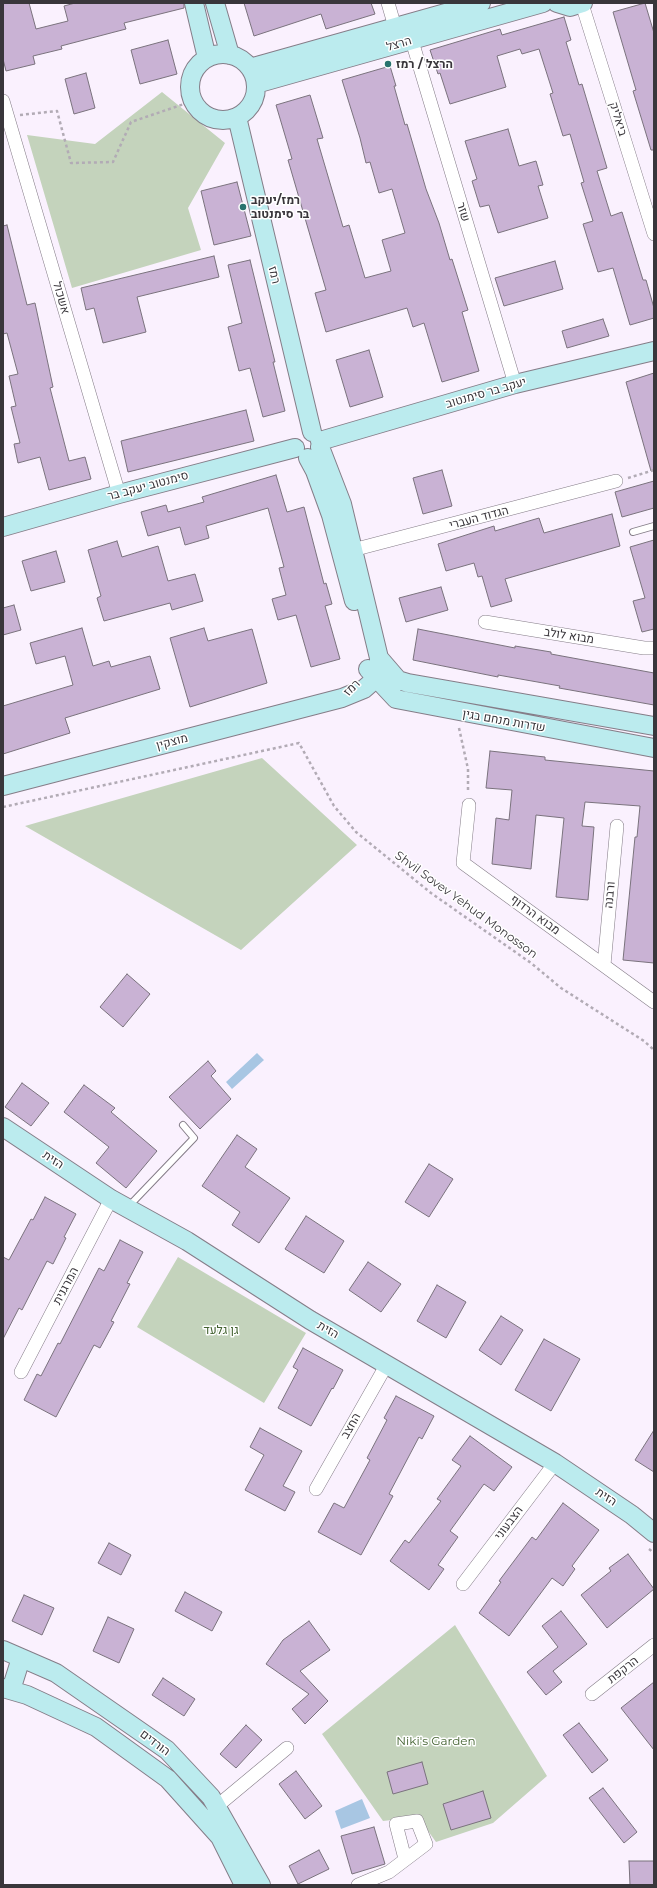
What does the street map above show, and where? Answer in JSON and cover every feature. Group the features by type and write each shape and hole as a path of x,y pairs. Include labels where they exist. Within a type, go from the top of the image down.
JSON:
{"street":[{"path":"194,3 208,58"},
{"path":"216,3 230,55"},
{"path":"388,3 395,27"},
{"name":"הרצל","path":"253,76 395,27 481,3"},
{"name":"הרצל","path":"253,76 412,41 542,3"},
{"path":"557,3 570,7 582,4"},
{"name":"ביאליק","path":"582,4 654,234"},
{"name":"שזר","path":"412,41 515,384"},
{"path":"220,54 230,55 244,62 253,76 255,94 251,104 245,112 237,117 227,120 216,120 206,116 198,109 193,101 190,90 191,80 194,70 201,62 220,54"},
{"name":"אשכול","path":"3,101 119,494"},
{"name":"רמז","path":"237,117 311,445 315,471 347,552 356,608 368,659 374,668 342,698"},
{"name":"יעקב בר סימנטוב","path":"311,445 515,384 654,351"},
{"name":"סימנטוב יעקב בר","path":"3,527 119,494 311,445"},
{"name":"הגדוד העברי","path":"347,552 616,481"},
{"name":"מבוא לולב","path":"485,622 644,648 654,648"},
{"name":"שדרות מנחם בגין","path":"374,668 396,699 654,748"},
{"name":"שדרות מנחם בגין","path":"374,668 398,680 408,683 654,726"},
{"name":"מוצקין","path":"3,786 342,698"},
{"name":"מבוא הרדוף","path":"469,804 463,864 654,1002"},
{"name":"ורבנה","path":"604,965 617,826"},
{"name":"הזית","path":"3,1126 111,1199 187,1241 310,1320 554,1463 632,1515 654,1533"},
{"name":"המרגנית","path":"21,1372 111,1199"},
{"name":"החצב","path":"316,1489 387,1364"},
{"name":"הצבעוני","path":"463,1584 554,1463"},
{"name":"הרקפת","path":"592,1694 654,1645"},
{"name":"הורדים","path":"3,1650 56,1673 166,1750 211,1797 261,1885"},
{"path":"7,1689 21,1658"},
{"name":"הורדים","path":"7,1689 27,1695 96,1727 168,1779 220,1837 244,1885"},
{"path":"216,1806 287,1748"},
{"path":"358,1885 388,1872 405,1859"}],"lane":[{"path":"634,532 654,526"},
{"path":"127,1208 194,1138 183,1125"}],"path":[{"path":"8,117 57,111 71,163 113,162 131,122 193,101"},
{"path":"616,481 654,470"},
{"path":"460,712 458,722 468,769 469,804"},
{"name":"Shvil Sovev Yehud Monosson","path":"3,807 299,744 334,806 356,832 431,893 531,963 561,988 644,1041 654,1050"}],"green space":[{"path":"162,92 225,143 188,208 201,250 72,288 27,135 95,144"},
{"path":"262,758 357,845 241,950 25,826"},
{"name":"גן גלעד","path":"178,1257 306,1333 264,1403 137,1327"},
{"name":"Niki's Garden","path":"455,1625 547,1776 493,1823 436,1842 418,1817 383,1821 322,1734"}],"water":[{"path":"257,1053 264,1060 232,1089 226,1082"},
{"path":"362,1799 370,1818 341,1829 335,1811"}],"building":[{"path":"3,3 29,3 36,29 68,21 64,6 75,3 184,3 184,8 124,23 126,29 61,46 62,49 33,56 35,64 6,71 3,59"},
{"path":"244,3 371,3 375,14 326,29 321,14 254,36"},
{"path":"645,3 654,33 654,150 651,150 633,91 636,90 613,12"},
{"path":"564,17 571,40 566,42 579,85 582,84 607,168 597,171 611,216 622,212 643,280 646,280 654,308 654,318 630,325 613,268 598,272 583,224 593,221 581,183 584,182 570,134 563,136 550,94 553,93 539,49 522,54 520,49 497,56 506,87 450,104 440,73 438,74 430,50 500,29 502,35"},
{"path":"168,40 177,74 140,84 131,50"},
{"path":"390,66 405,125 407,124 426,189 439,223 450,260 452,259 468,310 462,312 479,371 442,382 424,323 413,327 407,308 326,332 315,293 326,290 288,160 292,159 276,105 310,95 323,138 317,139 343,227 349,225 365,278 391,271 382,240 405,233 392,189 379,193 370,162 366,163 342,80"},
{"path":"86,73 95,108 74,114 65,79"},
{"path":"508,129 519,166 536,161 543,185 538,186 548,218 498,233 489,205 480,207 472,181 477,179 465,141"},
{"path":"237,182 251,236 214,245 201,191"},
{"path":"7,225 27,305 35,303 53,387 50,388 69,461 85,457 91,479 49,490 40,457 18,463 14,444 20,443 11,407 16,406 9,376 18,374 7,333 3,334 3,226"},
{"path":"214,256 219,277 137,297 146,332 103,343 94,308 86,310 81,288"},
{"path":"250,260 275,362 273,362 285,411 263,417 250,368 239,371 228,327 242,323 228,265"},
{"path":"555,261 563,289 504,306 495,278"},
{"path":"603,319 609,336 567,348 562,331"},
{"path":"369,350 383,397 350,407 336,360"},
{"path":"654,373 654,470 651,471 626,382"},
{"path":"246,410 254,441 128,472 121,441"},
{"path":"442,470 452,506 423,514 413,478"},
{"path":"276,475 287,512 304,507 324,584 326,583 332,604 325,606 340,659 311,667 296,615 278,620 272,599 286,595 279,568 284,567 268,508 206,526 209,538 185,545 180,527 148,536 141,512 166,505 168,512 204,502 202,497"},
{"path":"654,481 654,508 622,517 615,492"},
{"path":"612,514 620,546 505,579 512,601 491,607 482,576 478,577 474,563 446,571 438,544 494,526 495,531 539,518 544,533"},
{"path":"654,540 654,629 642,632 633,601 645,598 630,547"},
{"path":"117,541 122,557 158,546 168,581 195,574 203,601 172,610 170,603 104,621 97,598 101,596 88,550"},
{"path":"56,551 65,582 31,591 22,561"},
{"path":"441,587 448,610 406,622 399,598"},
{"path":"14,605 21,630 3,635 3,608"},
{"path":"82,628 93,666 109,661 111,667 150,656 160,689 65,718 70,733 3,754 3,706 73,685 65,656 36,664 30,643"},
{"path":"204,628 208,641 252,629 267,683 190,707 170,638"},
{"path":"418,629 515,648 515,646 551,652 551,654 654,673 654,705 559,688 560,686 498,675 498,677 413,660"},
{"path":"490,751 545,757 545,760 654,771 654,963 623,960 635,837 637,837 640,806 585,802 582,826 594,827 588,900 556,897 564,818 536,815 531,869 492,864 496,818 509,820 512,790 486,788"},
{"path":"127,974 150,994 123,1027 100,1007"},
{"path":"208,1061 216,1071 211,1076 231,1099 200,1129 169,1097"},
{"path":"22,1083 49,1103 31,1126 5,1107"},
{"path":"84,1085 115,1108 111,1112 157,1151 126,1188 96,1163 109,1147 64,1112"},
{"path":"237,1135 257,1149 245,1167 290,1198 259,1243 232,1225 240,1212 202,1186"},
{"path":"429,1164 453,1179 429,1217 405,1202"},
{"path":"45,1197 76,1214 64,1237 66,1238 53,1264 47,1261 22,1310 19,1308 3,1339 3,1257 9,1260 31,1219 33,1220"},
{"path":"306,1216 344,1241 324,1273 285,1249"},
{"path":"120,1240 143,1252 127,1283 130,1284 111,1321 114,1322 100,1348 94,1345 56,1417 24,1400 37,1374 41,1376 58,1343 60,1344 99,1268 104,1271"},
{"path":"368,1262 401,1284 381,1312 349,1290"},
{"path":"437,1285 466,1302 446,1338 417,1321"},
{"path":"501,1316 523,1330 501,1365 479,1350"},
{"path":"544,1339 580,1359 551,1411 515,1390"},
{"path":"303,1348 343,1370 311,1426 278,1408 298,1370 293,1367"},
{"path":"396,1396 434,1416 422,1439 419,1437 389,1494 393,1496 361,1555 318,1532 334,1503 344,1508 370,1460 367,1458 387,1420 384,1418"},
{"path":"260,1428 302,1451 283,1486 295,1492 285,1511 245,1490 264,1455 250,1447"},
{"path":"654,1430 654,1472 635,1460"},
{"path":"470,1436 512,1467 494,1491 484,1484 450,1531 458,1537 438,1565 444,1569 429,1590 390,1561 405,1540 409,1543 441,1501 437,1499 461,1466 452,1460"},
{"path":"563,1503 599,1530 572,1566 575,1569 563,1586 552,1578 509,1636 479,1613 501,1582 499,1581 532,1537 536,1540"},
{"path":"109,1543 131,1555 121,1575 98,1563"},
{"path":"628,1554 654,1589 607,1628 581,1595 611,1571 609,1568"},
{"path":"185,1592 222,1612 212,1631 175,1611"},
{"path":"24,1595 54,1608 42,1635 12,1621"},
{"path":"561,1611 587,1644 553,1671 562,1682 546,1695 527,1672 558,1647 542,1626"},
{"path":"108,1617 134,1629 119,1663 93,1651"},
{"path":"309,1621 330,1650 300,1671 328,1701 305,1724 292,1709 309,1694 266,1664 283,1640"},
{"path":"163,1678 195,1699 184,1716 152,1695"},
{"path":"654,1682 654,1750 621,1708"},
{"path":"579,1723 608,1760 592,1773 563,1735"},
{"path":"246,1725 262,1740 236,1768 220,1754"},
{"path":"422,1762 428,1784 393,1794 387,1772"},
{"path":"296,1771 322,1806 305,1819 279,1784"},
{"path":"603,1788 637,1832 624,1843 589,1798"},
{"path":"483,1791 491,1818 451,1830 443,1804"},
{"path":"374,1827 385,1864 352,1874 341,1836"},
{"path":"319,1850 329,1869 298,1884 289,1866"},
{"path":"629,1861 654,1861 654,1885 630,1885"}],"place":[{"name":"הרצל / רמז","path":"388,64"},
{"name":"רמז/יעקב בר סימנטוב","path":"243,207"}]}
